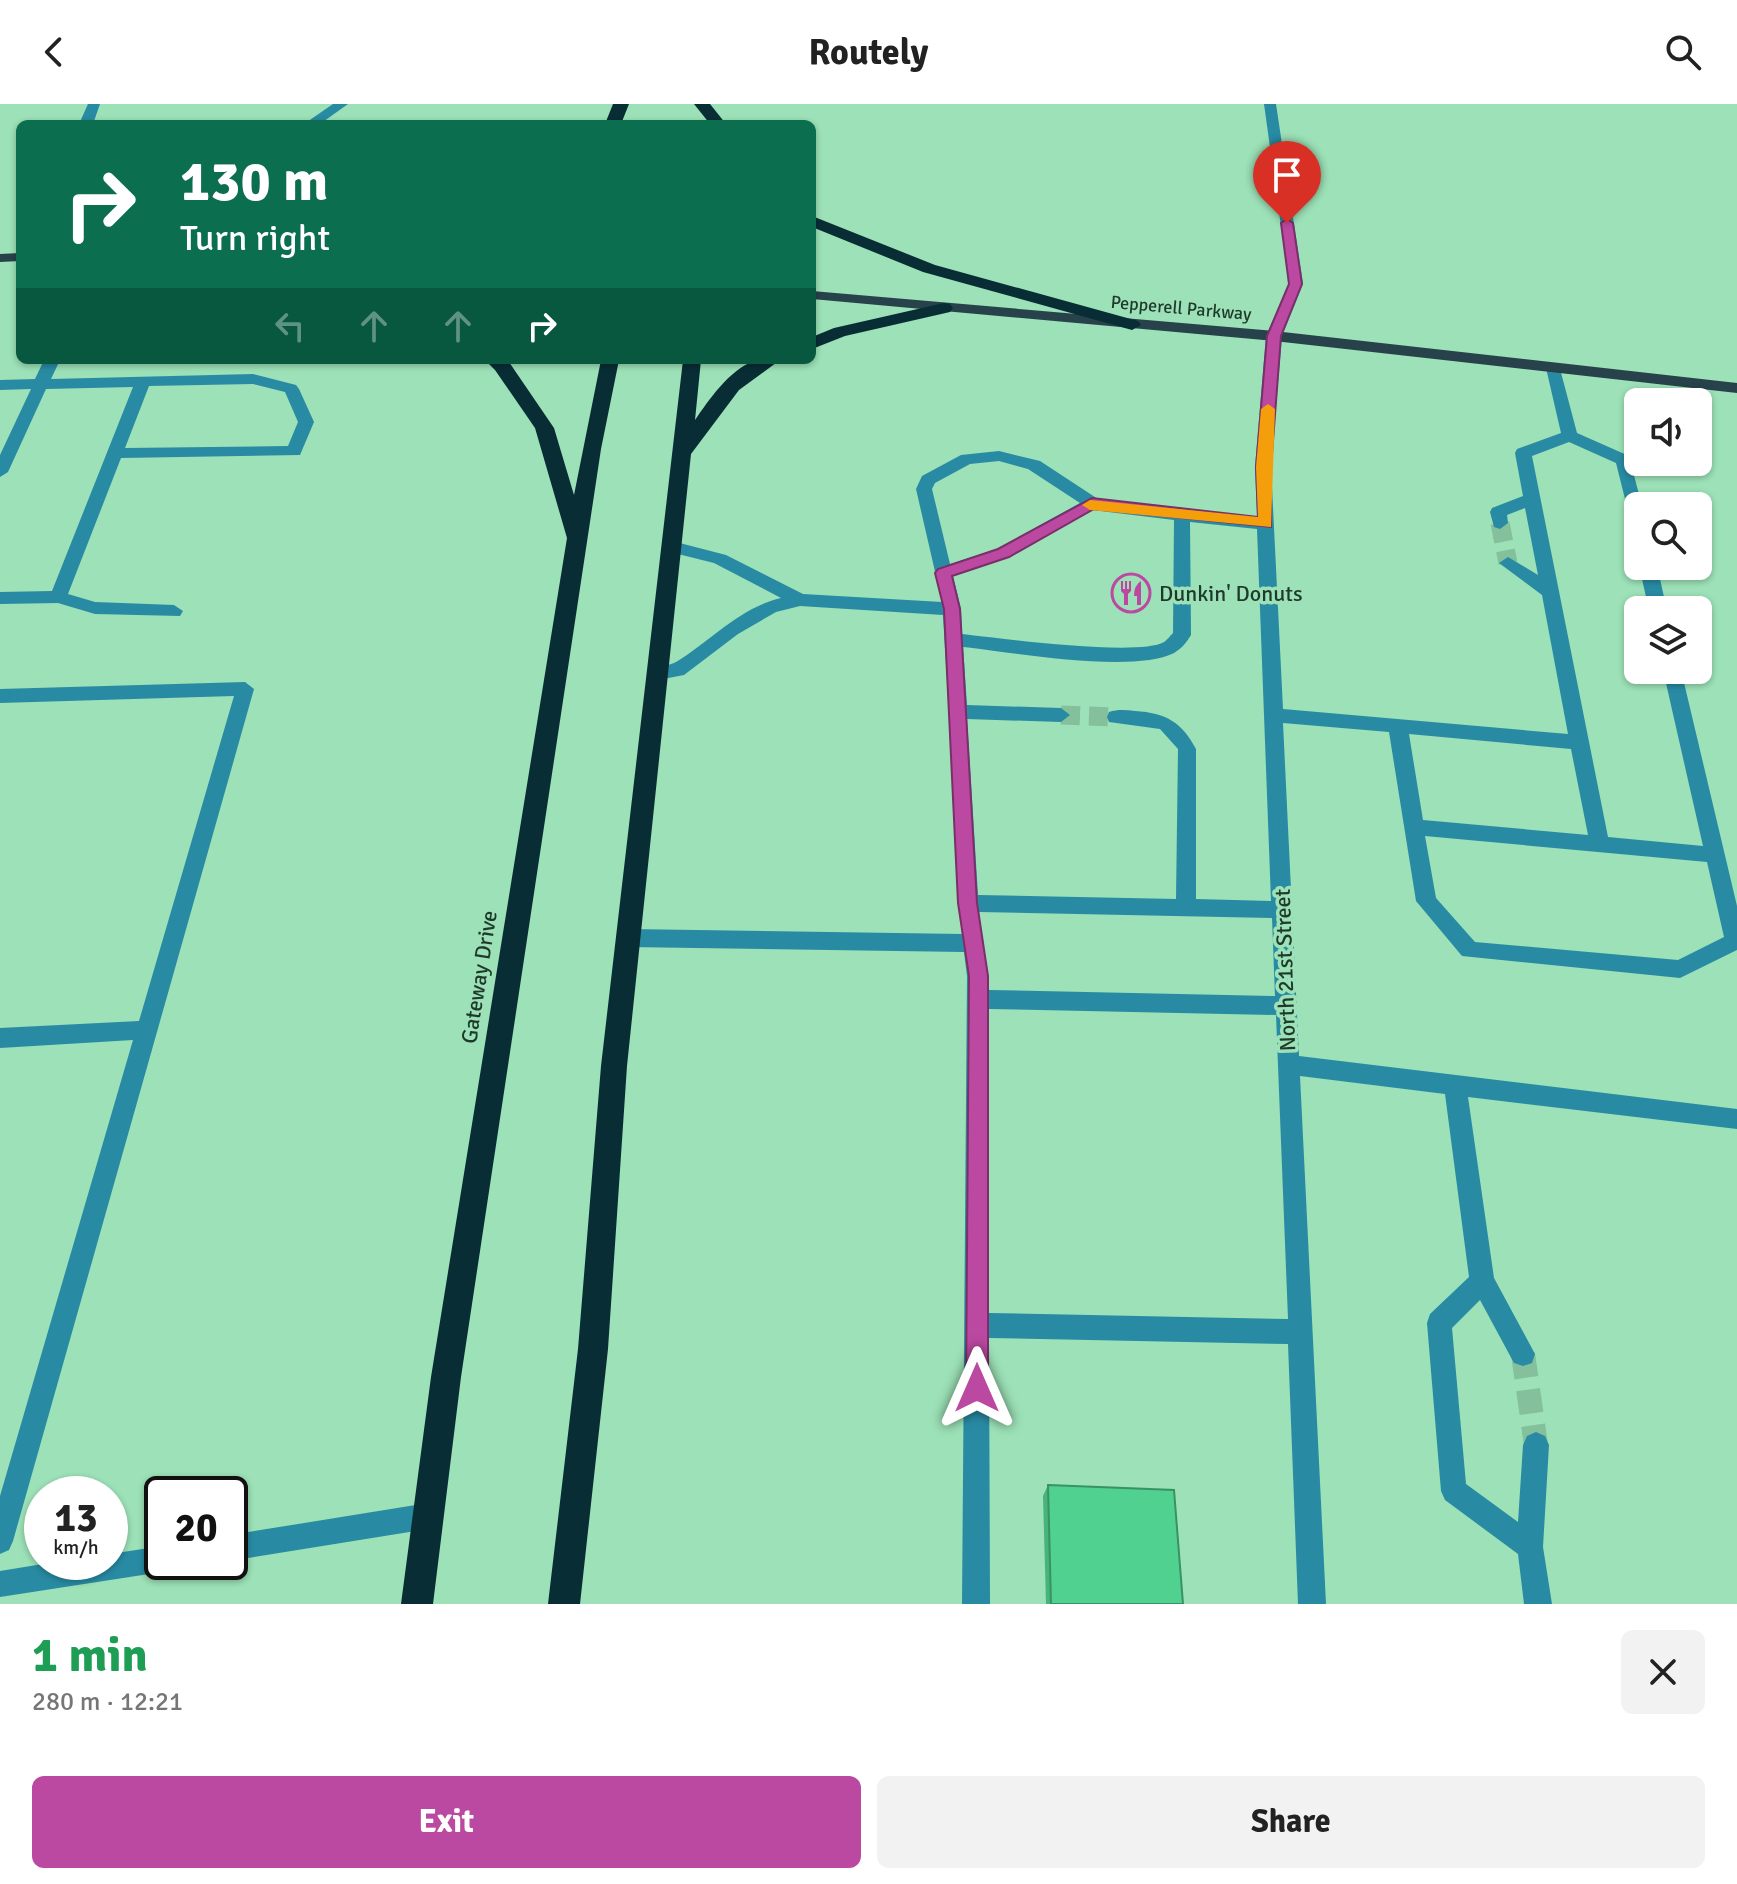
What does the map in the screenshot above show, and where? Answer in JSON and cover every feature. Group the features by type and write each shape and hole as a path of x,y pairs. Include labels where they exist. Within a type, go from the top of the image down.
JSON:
{"highway":[{"path":"701,104 715,120"},
{"path":"816,223 839,235 916,263 1132,325"},
{"path":"816,341 840,332 944,308"},
{"path":"499,364 544,428 578,543"},
{"name":"Gateway Drive","path":"417,1604 446,1377 591,449 609,364"},
{"path":"564,1604 593,1349 614,1066 692,364"},
{"path":"682,455 722,394 762,364"}],"main road":[{"name":"Pepperell Parkway","path":"816,295 1274,336 1737,388"}],"street":[{"path":"308,120 342,104"},
{"name":"North 21st Street","path":"1270,104 1296,284 1274,336 1263,467 1312,1604"},
{"path":"0,472 50,364"},
{"path":"1554,368 1570,436"},
{"path":"0,385 253,379 291,389 306,422 294,451 115,453"},
{"path":"58,597 143,382"},
{"path":"1600,844 1523,453 1570,436 1623,460 1631,492"},
{"path":"976,1604 978,999 968,903 952,609 924,489 928,480 967,459 999,456 1034,465 1092,503 1266,524"},
{"path":"1500,523 1498,512 1532,499"},
{"path":"943,573 1003,553 1092,503"},
{"path":"954,640 1086,652 1143,653 1168,648 1182,635 1182,515"},
{"path":"672,547 688,547 710,553 800,600"},
{"path":"1508,563 1550,592"},
{"path":"0,598 58,597 95,608 174,611"},
{"path":"658,673 678,670 732,629 771,607 800,600 952,609"},
{"path":"1398,727 1426,901 1469,950 1680,969 1735,941 1675,684"},
{"path":"0,696 245,689 0,1541"},
{"path":"958,712 1061,715"},
{"path":"1274,715 1579,742"},
{"path":"1116,717 1165,721 1180,731 1187,749 1186,908"},
{"path":"1414,827 1715,855"},
{"path":"968,903 1282,910"},
{"path":"628,938 974,943"},
{"path":"978,999 1286,1006"},
{"path":"0,1038 146,1030"},
{"path":"1289,1065 1737,1119"},
{"path":"1455,1085 1482,1281 1523,1354"},
{"path":"1482,1281 1439,1323 1454,1491 1530,1547"},
{"path":"977,1325 1301,1332"},
{"path":"1536,1445 1530,1547 1538,1604"},
{"path":"248,1545 428,1516"},
{"path":"0,1584 144,1562"}],"building":[{"path":"1048,1485 1174,1490 1183,1604 1051,1604"}],"tunnel":[{"path":"1500,523 1508,563"},
{"path":"1061,715 1116,717"},
{"path":"1523,1354 1536,1445"}],"slow traffic":[{"path":"1090,505 1266,524 1263,467 1268,409"}],"place":[{"name":"Dunkin' Donuts","path":"1131,593"}],"route":[{"path":"977,1388 978,976 968,903 952,609 943,573 1003,553 1092,503 1266,524 1263,467 1274,336 1296,284 1287,223"}]}
